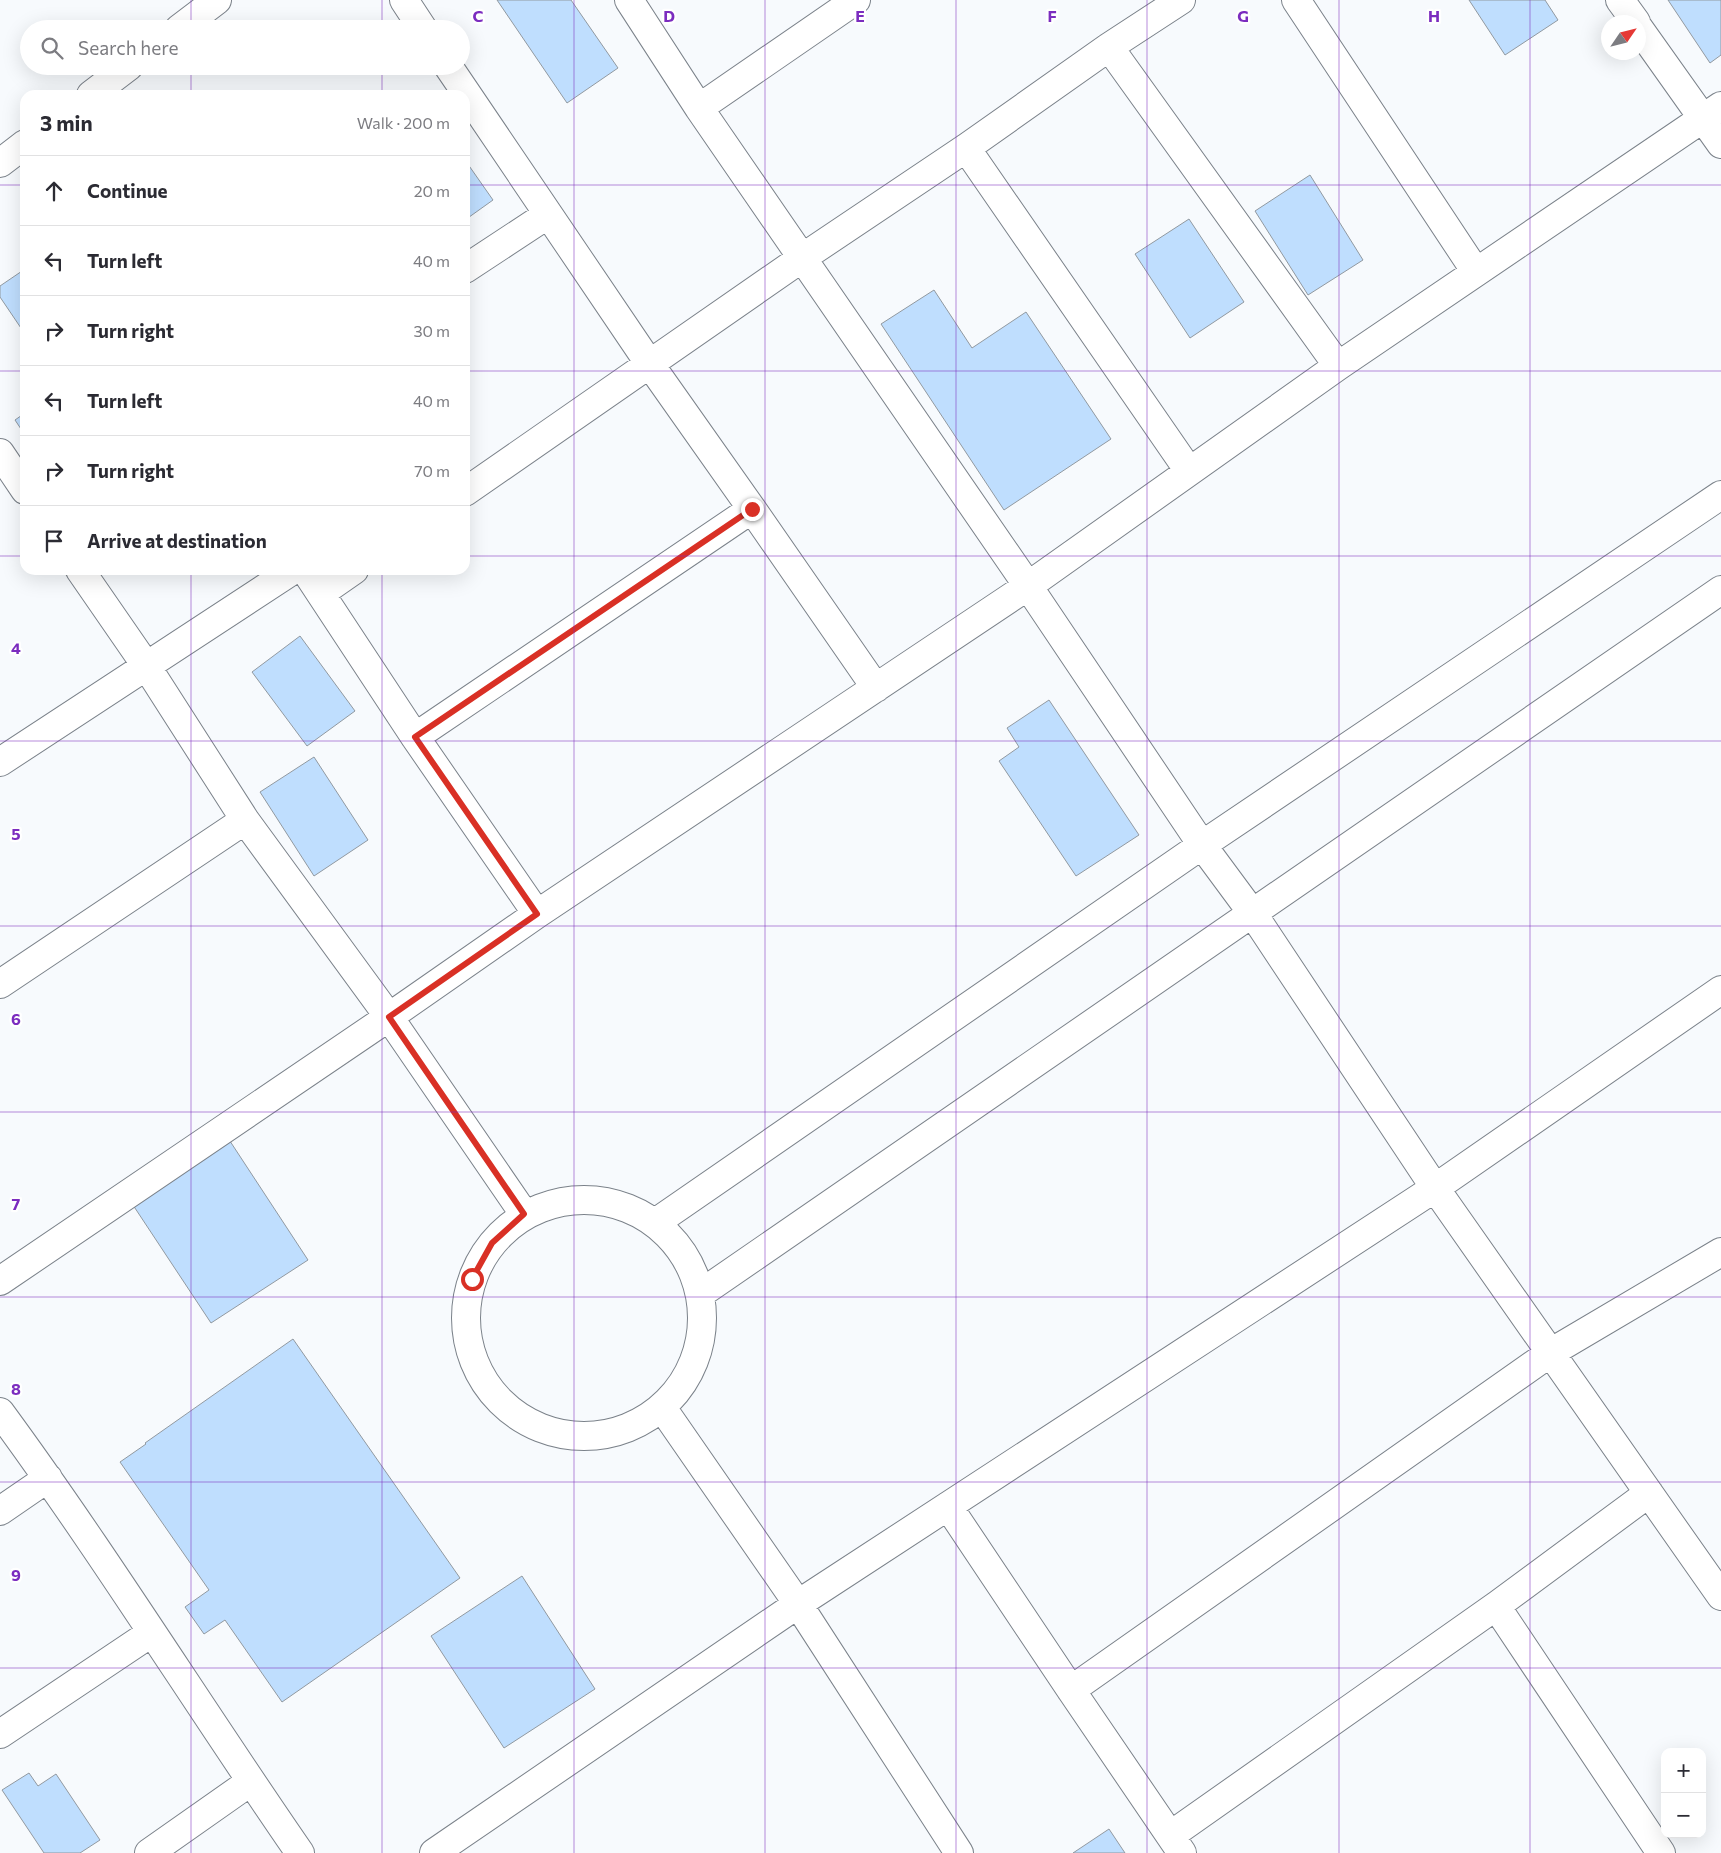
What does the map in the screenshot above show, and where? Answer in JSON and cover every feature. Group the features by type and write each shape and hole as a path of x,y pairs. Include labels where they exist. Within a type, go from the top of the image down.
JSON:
{"street":[{"path":"191,20 217,0"},
{"path":"404,0 417,20"},
{"path":"629,0 699,108 1028,586 1202,845 1253,914 1435,1188 1721,1596"},
{"path":"699,108 856,0"},
{"path":"470,488 649,363 966,148 1109,47 1181,0"},
{"path":"1296,0 1476,272"},
{"path":"1620,0 1631,15"},
{"path":"1646,35 1712,112 1721,144"},
{"path":"1109,47 1338,366"},
{"path":"98,90 117,75"},
{"path":"454,75 464,90"},
{"path":"470,99 649,363 876,688"},
{"path":"0,1281 389,1017 537,914 1028,586 1338,366 1712,112"},
{"path":"966,148 1189,471"},
{"path":"470,266 547,215"},
{"path":"0,453 20,483"},
{"path":"656,1223 1202,845 1721,495"},
{"path":"415,737 752,509"},
{"path":"83,575 147,667 245,820 389,1017 524,1214"},
{"path":"0,762 285,575"},
{"path":"308,575 415,737 537,914"},
{"path":"321,593 347,575"},
{"path":"700,1294 1721,590"},
{"path":"0,984 245,820"},
{"path":"434,1853 798,1604 1435,1188 1721,990"},
{"path":"575,1200 615,1204 656,1223 684,1254 700,1294 701,1335 689,1374 663,1409 638,1424 598,1436 557,1434 518,1416 488,1387 470,1350 465,1320 472,1279 492,1243 524,1214 575,1200"},
{"path":"1071,1690 1550,1353 1721,1252"},
{"path":"663,1409 798,1604 959,1853"},
{"path":"0,1412 48,1478 250,1782 300,1853"},
{"path":"0,1510 48,1478"},
{"path":"948,1506 1176,1844 1649,1493"},
{"path":"1496,1606 1661,1853"},
{"path":"0,1734 151,1633"},
{"path":"149,1853 250,1782"}],"building":[{"path":"497,0 571,0 618,68 567,103"},
{"path":"1469,0 1545,0 1558,20 1505,55"},
{"path":"1668,0 1721,0 1721,55 1710,63"},
{"path":"470,167 493,200 470,216"},
{"path":"1310,175 1363,260 1308,295 1255,211"},
{"path":"1189,219 1244,302 1190,338 1135,254"},
{"path":"20,272 20,327 0,297 0,286"},
{"path":"934,290 972,348 1026,312 1111,439 1004,510 881,324"},
{"path":"20,416 20,428 15,420"},
{"path":"300,636 355,711 307,746 252,672"},
{"path":"1049,700 1139,835 1076,876 999,761 1019,747 1007,728"},
{"path":"314,757 368,840 314,876 260,792"},
{"path":"224,1132 308,1260 211,1323 127,1196"},
{"path":"293,1339 460,1578 282,1702 225,1620 204,1634 185,1607 209,1590 120,1462"},
{"path":"522,1576 595,1689 504,1748 431,1636"},
{"path":"29,1773 38,1786 56,1774 100,1840 80,1853 44,1853 2,1790"},
{"path":"1109,1829 1125,1853 1073,1853"}],"route":[{"path":"472,1279 492,1243 524,1214 389,1017 537,914 415,737 752,509"}]}
